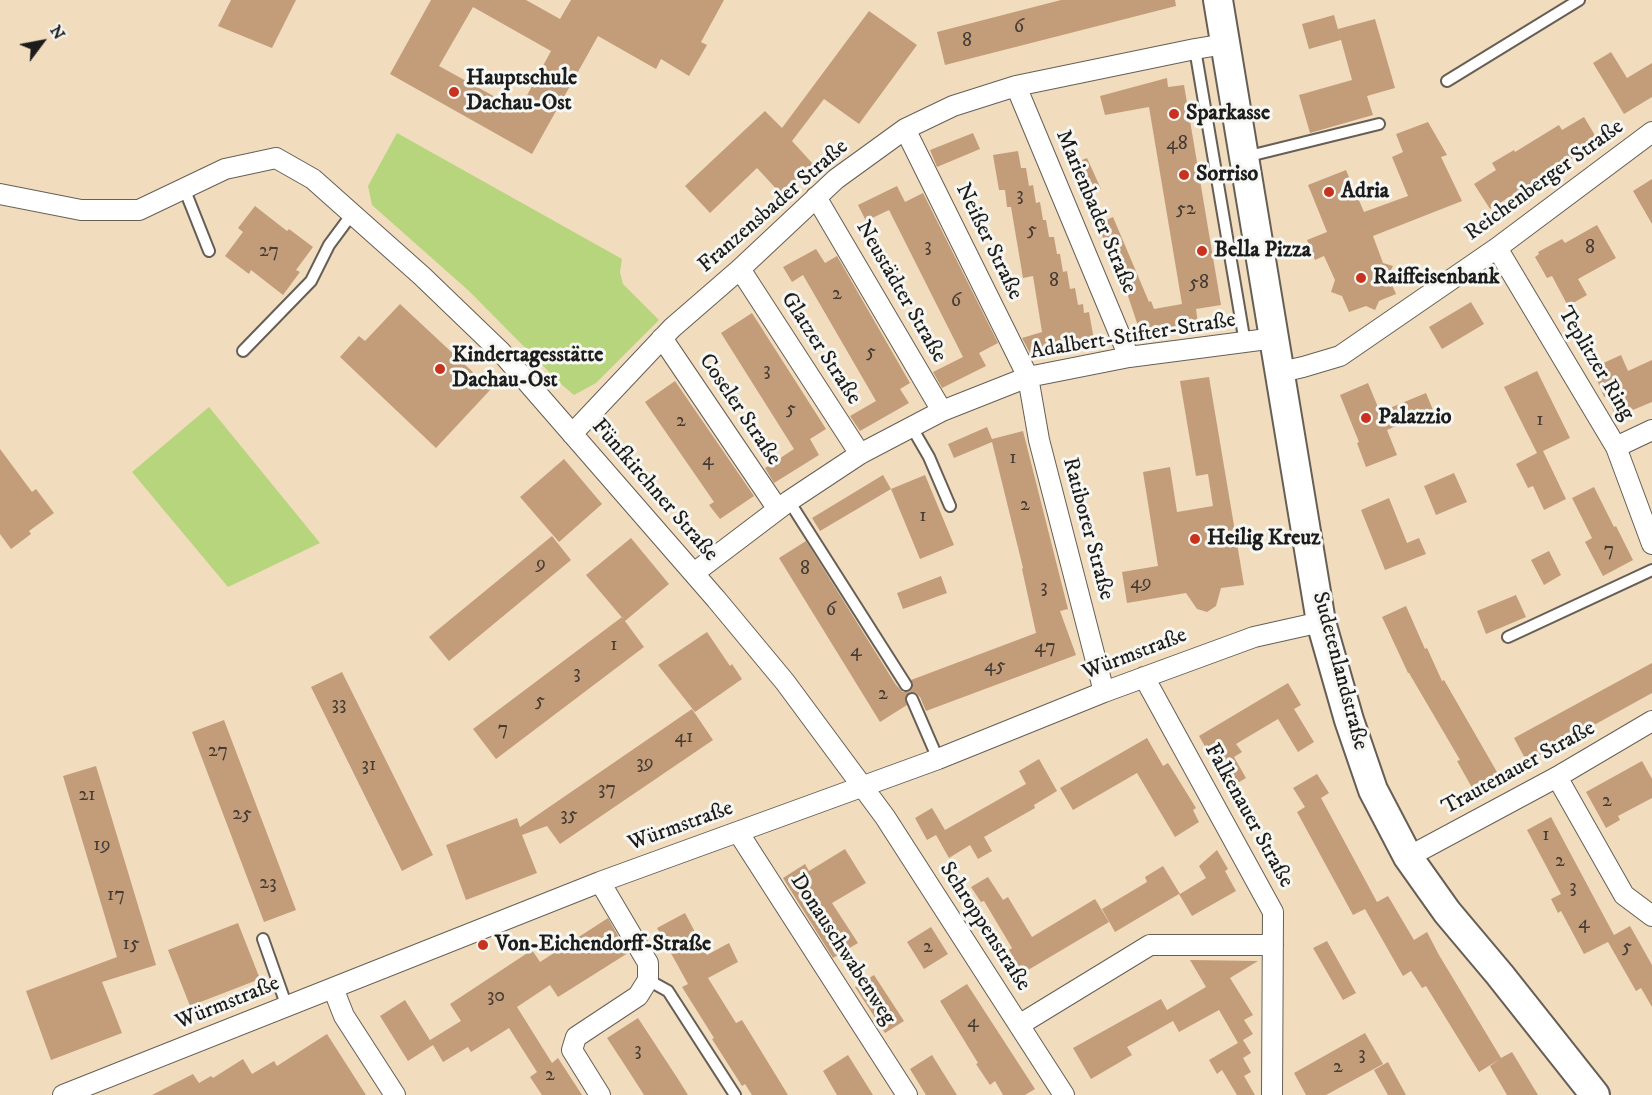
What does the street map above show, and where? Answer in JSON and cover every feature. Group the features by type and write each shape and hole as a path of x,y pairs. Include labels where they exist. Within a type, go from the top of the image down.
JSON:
{"street":[{"name":"Sudetenlandstraße","path":"1218,0 1321,622 1349,720 1373,790 1408,857 1447,912 1595,1095"},
{"name":"Franzensbader Straße","path":"572,434 662,338 836,179 905,129 953,106 1016,86 1225,44"},
{"name":"Marienbader Straße","path":"1016,86 1129,357"},
{"name":"Neißer Straße","path":"905,129 1028,377"},
{"name":"Reichenberger Straße","path":"1281,372 1340,356 1497,248 1652,132"},
{"name":"Fünfkirchner Straße","path":"184,188 225,169 276,158 313,179 422,276 501,352 694,573 785,682 862,786"},
{"path":"0,194 81,210 139,210 184,188"},
{"name":"Neustädter Straße","path":"816,197 942,411"},
{"name":"Teplitzer Ring","path":"1497,248 1616,447 1652,544"},
{"name":"Glatzer Straße","path":"740,269 860,454"},
{"name":"Coseler Straße","path":"662,338 783,504"},
{"name":"Adalbert-Stifter-Straße","path":"694,573 783,504 860,454 942,411 1028,377 1129,357 1245,344 1275,338"},
{"name":"Ratiborer Straße","path":"1028,377 1039,440 1104,692"},
{"path":"1616,447 1652,430"},
{"name":"Würmstraße","path":"74,1093 600,882 938,759 1104,692 1254,637 1321,622"},
{"name":"Falkenauer Straße","path":"1144,677 1273,912 1272,1095"},
{"name":"Trautenauer Straße","path":"1408,857 1557,777 1652,721"},
{"path":"1557,777 1624,895 1652,916"},
{"name":"Schroppenstraße","path":"862,786 885,817 1064,1095"},
{"name":"Donauschwabenweg","path":"738,832 907,1095"},
{"path":"600,882 648,963 648,980 638,996 576,1037 572,1050 600,1095"},
{"path":"1019,1025 1150,945 1273,945"},
{"path":"333,988 344,1016 395,1095"}],"lane":[{"path":"1447,81 1579,0"},
{"path":"1195,49 1245,344"},
{"path":"1244,157 1379,124"},
{"path":"184,188 209,251"},
{"path":"243,351 311,281 329,245 352,214"},
{"path":"911,426 929,458 950,507"},
{"path":"783,504 906,685"},
{"path":"1508,638 1652,570"},
{"path":"912,699 938,759"},
{"path":"263,939 287,1007"},
{"path":"648,980 668,991 735,1095"}],"green space":[{"path":"397,133 622,259 620,272 623,284 659,320 596,383 574,395 469,291 372,205 368,186"},
{"path":"209,407 320,543 228,587 132,472"}],"building":[{"path":"231,0 296,0 272,48 218,26"},
{"name":"Hauptschule Dachau-Ost","path":"431,0 526,0 560,19 571,0 724,0 701,42 707,45 689,76 661,59 656,69 598,36 532,154 390,74","holes":["473,7 551,51 519,110 439,66"]},
{"path":"1061,0 1175,0 1176,6 945,65 937,32"},
{"path":"869,11 917,45 859,124 824,99 792,141 813,164 781,194 757,168 710,213 685,186 765,111 782,128"},
{"path":"1334,15 1341,40 1309,49 1302,24"},
{"path":"1375,19 1395,88 1367,96 1373,115 1310,133 1299,95 1352,80 1338,29"},
{"path":"1611,52 1627,78 1652,63 1652,97 1624,114 1593,63"},
{"path":"1167,78 1168,87 1184,85 1221,305 1196,309 1198,324 1140,332 1126,290 1097,224 1113,217 1154,309 1182,304 1149,107 1105,115 1100,96"},
{"path":"1584,117 1599,142 1490,209 1474,184 1496,170 1492,163 1559,125 1562,130"},
{"path":"1428,122 1447,155 1441,157 1462,201 1373,236 1383,263 1393,266 1388,276 1396,294 1379,301 1375,310 1366,306 1349,312 1342,296 1331,292 1335,280 1324,256 1315,260 1307,240 1327,232 1308,185 1346,170 1364,212 1408,196 1392,157 1403,152 1396,134"},
{"path":"973,133 980,149 937,167 930,150"},
{"path":"1018,151 1021,168 1026,168 1029,186 1033,185 1036,203 1040,202 1049,237 1054,237 1063,272 1067,271 1070,289 1075,288 1078,305 1083,304 1084,313 1089,312 1094,340 1055,346 1030,353 1022,338 1042,332 1033,276 1023,278 1011,207 1007,207 1005,190 999,190 993,155"},
{"path":"1087,158 1101,189 1085,195 1072,164"},
{"path":"1652,179 1652,224 1633,191"},
{"path":"897,186 905,202 923,193 998,343 979,353 986,366 942,388 933,372 963,357 889,210 866,221 858,205"},
{"path":"255,206 287,231 289,229 313,247 296,270 300,272 283,295 251,270 249,274 225,256 243,232 238,228"},
{"path":"1597,225 1616,258 1578,279 1587,295 1568,306 1552,276 1547,278 1535,257 1539,254 1538,252 1562,239 1565,243"},
{"path":"816,249 825,263 837,256 910,383 900,389 909,403 860,431 850,416 876,401 803,275 792,282 783,267"},
{"path":"1471,302 1484,324 1442,349 1429,327"},
{"name":"Kindertagesstätte Dachau-Ost","path":"400,304 491,389 436,448 340,357 359,336 365,341"},
{"path":"752,313 826,429 810,439 819,455 774,483 765,468 794,449 721,333"},
{"path":"1621,355 1628,371 1652,360 1652,402 1616,417 1597,380 1604,377 1599,365"},
{"path":"1537,371 1570,438 1543,451 1566,499 1544,510 1533,486 1528,488 1516,464 1537,453 1504,387"},
{"name":"Heilig Kreuz","path":"1209,377 1244,585 1221,588 1216,606 1207,612 1197,609 1186,593 1127,603 1122,572 1158,566 1143,472 1170,467 1177,512 1213,506 1208,474 1196,476 1180,381"},
{"path":"675,381 754,496 720,519 709,505 714,502 645,402"},
{"name":"Palazzio","path":"1368,383 1380,412 1426,393 1433,410 1387,430 1397,455 1366,467 1357,443 1359,442 1340,395"},
{"path":"987,427 992,439 1023,431 1068,609 1060,611 1076,655 926,711 920,697 910,692 905,698 907,705 880,722 779,558 806,541 896,685 903,692 909,692 912,689 911,680 1036,633 1023,568 992,442 954,458 948,444"},
{"path":"0,449 32,492 36,489 54,513 29,531 31,534 11,549 0,534"},
{"path":"564,459 602,504 559,542 520,497"},
{"path":"1454,473 1467,502 1436,515 1424,486"},
{"path":"883,475 891,489 820,531 812,518"},
{"path":"925,475 954,545 920,559 891,489"},
{"path":"1594,487 1633,560 1603,576 1585,542 1592,538 1572,498"},
{"path":"1389,498 1407,543 1419,538 1426,554 1385,570 1361,510"},
{"path":"552,536 571,560 449,661 429,637"},
{"path":"631,538 669,584 625,621 586,575"},
{"path":"1549,551 1561,575 1544,585 1531,560"},
{"path":"941,576 947,593 903,609 897,593"},
{"path":"1516,595 1526,617 1486,634 1477,611"},
{"path":"1406,606 1442,681 1444,680 1501,779 1475,793 1457,761 1460,760 1408,673 1382,617"},
{"path":"622,617 644,647 496,759 473,729"},
{"path":"707,632 730,666 732,664 742,679 695,712 658,665"},
{"path":"1652,663 1652,693 1527,762 1514,738"},
{"path":"342,672 433,855 402,871 311,687"},
{"path":"1288,683 1301,705 1294,709 1314,742 1298,752 1278,719 1236,744 1242,752 1234,757 1246,778 1229,788 1199,736"},
{"path":"692,709 713,740 560,844 547,826 522,835 537,873 466,900 446,845 517,818 520,827"},
{"path":"224,720 296,910 264,922 192,732"},
{"path":"1147,738 1163,766 1168,763 1175,774 1196,808 1193,810 1199,822 1175,837 1137,773 1073,810 1060,788"},
{"path":"1039,759 1057,791 1034,805 1035,808 984,837 992,851 978,859 970,845 949,858 936,835 927,840 915,818 932,808 945,830 1026,784 1019,771"},
{"path":"1642,761 1652,779 1652,798 1618,816 1620,820 1606,828 1586,792"},
{"path":"96,766 156,965 102,982 122,1033 51,1060 26,991 117,957 63,776"},
{"path":"1317,774 1329,793 1321,798 1377,902 1388,896 1414,940 1427,932 1501,1058 1512,1052 1538,1095 1507,1095 1490,1066 1500,1059 1479,1072 1426,986 1422,988 1411,971 1403,976 1365,909 1353,915 1297,812 1305,807 1293,788"},
{"path":"1551,817 1614,935 1630,926 1652,965 1652,1007 1641,988 1636,991 1608,942 1584,954 1561,911 1558,913 1551,899 1561,894 1527,830"},
{"path":"845,849 866,883 832,903 858,943 833,958 783,878 805,864 809,871"},
{"path":"1217,850 1228,869 1225,871 1236,891 1192,916 1179,894 1115,932 1102,909 1147,882 1145,877 1163,866 1180,894 1206,878 1199,866"},
{"path":"988,877 1003,900 1008,897 1032,937 1095,899 1109,922 1023,973 1009,950 1012,948 984,901 981,902 971,887"},
{"path":"685,913 707,955 729,943 738,962 708,978 736,1023 742,1020 788,1095 752,1095 745,1084 742,1086 682,987 688,984 657,928"},
{"path":"608,918 628,953 558,997 550,985 517,1007 552,1063 558,1058 582,1095 542,1095 530,1077 537,1072 509,1028 471,1052 468,1047 443,1062 430,1040 461,1021 450,1004 532,950 540,962"},
{"path":"238,923 260,979 190,1006 168,950"},
{"path":"931,927 948,954 924,969 907,942"},
{"path":"1327,941 1356,993 1343,1000 1313,948"},
{"path":"1190,960 1258,961 1230,978 1253,1015 1244,1020 1253,1034 1238,1043 1219,1010 1179,1032 1173,1021 1127,1047 1132,1055 1091,1079 1073,1048 1161,999 1167,1010 1206,987"},
{"path":"874,975 904,1021 885,1033 855,987"},
{"path":"967,984 1035,1089 1025,1095 1003,1095 995,1081 990,1085 940,1001"},
{"path":"405,1000 433,1045 408,1061 380,1016"},
{"path":"638,1018 688,1095 644,1095 607,1038"},
{"path":"1365,1033 1383,1064 1326,1095 1306,1095 1294,1073"},
{"path":"327,1034 366,1095 152,1095 193,1074 199,1083 211,1076 213,1078 243,1059 252,1074 274,1061 277,1066"},
{"path":"1243,1040 1251,1053 1243,1058 1251,1072 1244,1076 1255,1095 1237,1095 1222,1070 1217,1074 1209,1060"},
{"path":"848,1055 873,1095 837,1095 823,1071"},
{"path":"932,1055 957,1095 926,1095 910,1069"},
{"path":"1388,1062 1406,1095 1388,1095 1374,1070"}],"place":[{"name":"Hauptschule Dachau-Ost","path":"454,92"},
{"name":"Sparkasse","path":"1174,114"},
{"name":"Sorriso","path":"1184,175"},
{"name":"Adria","path":"1329,192"},
{"name":"Bella Pizza","path":"1202,251"},
{"name":"Raiffeisenbank","path":"1361,278"},
{"name":"Kindertagesstätte Dachau-Ost","path":"440,369"},
{"name":"Palazzio","path":"1366,418"},
{"name":"Heilig Kreuz","path":"1195,539"},
{"name":"Von-Eichendorff-Straße","path":"483,945"}]}
